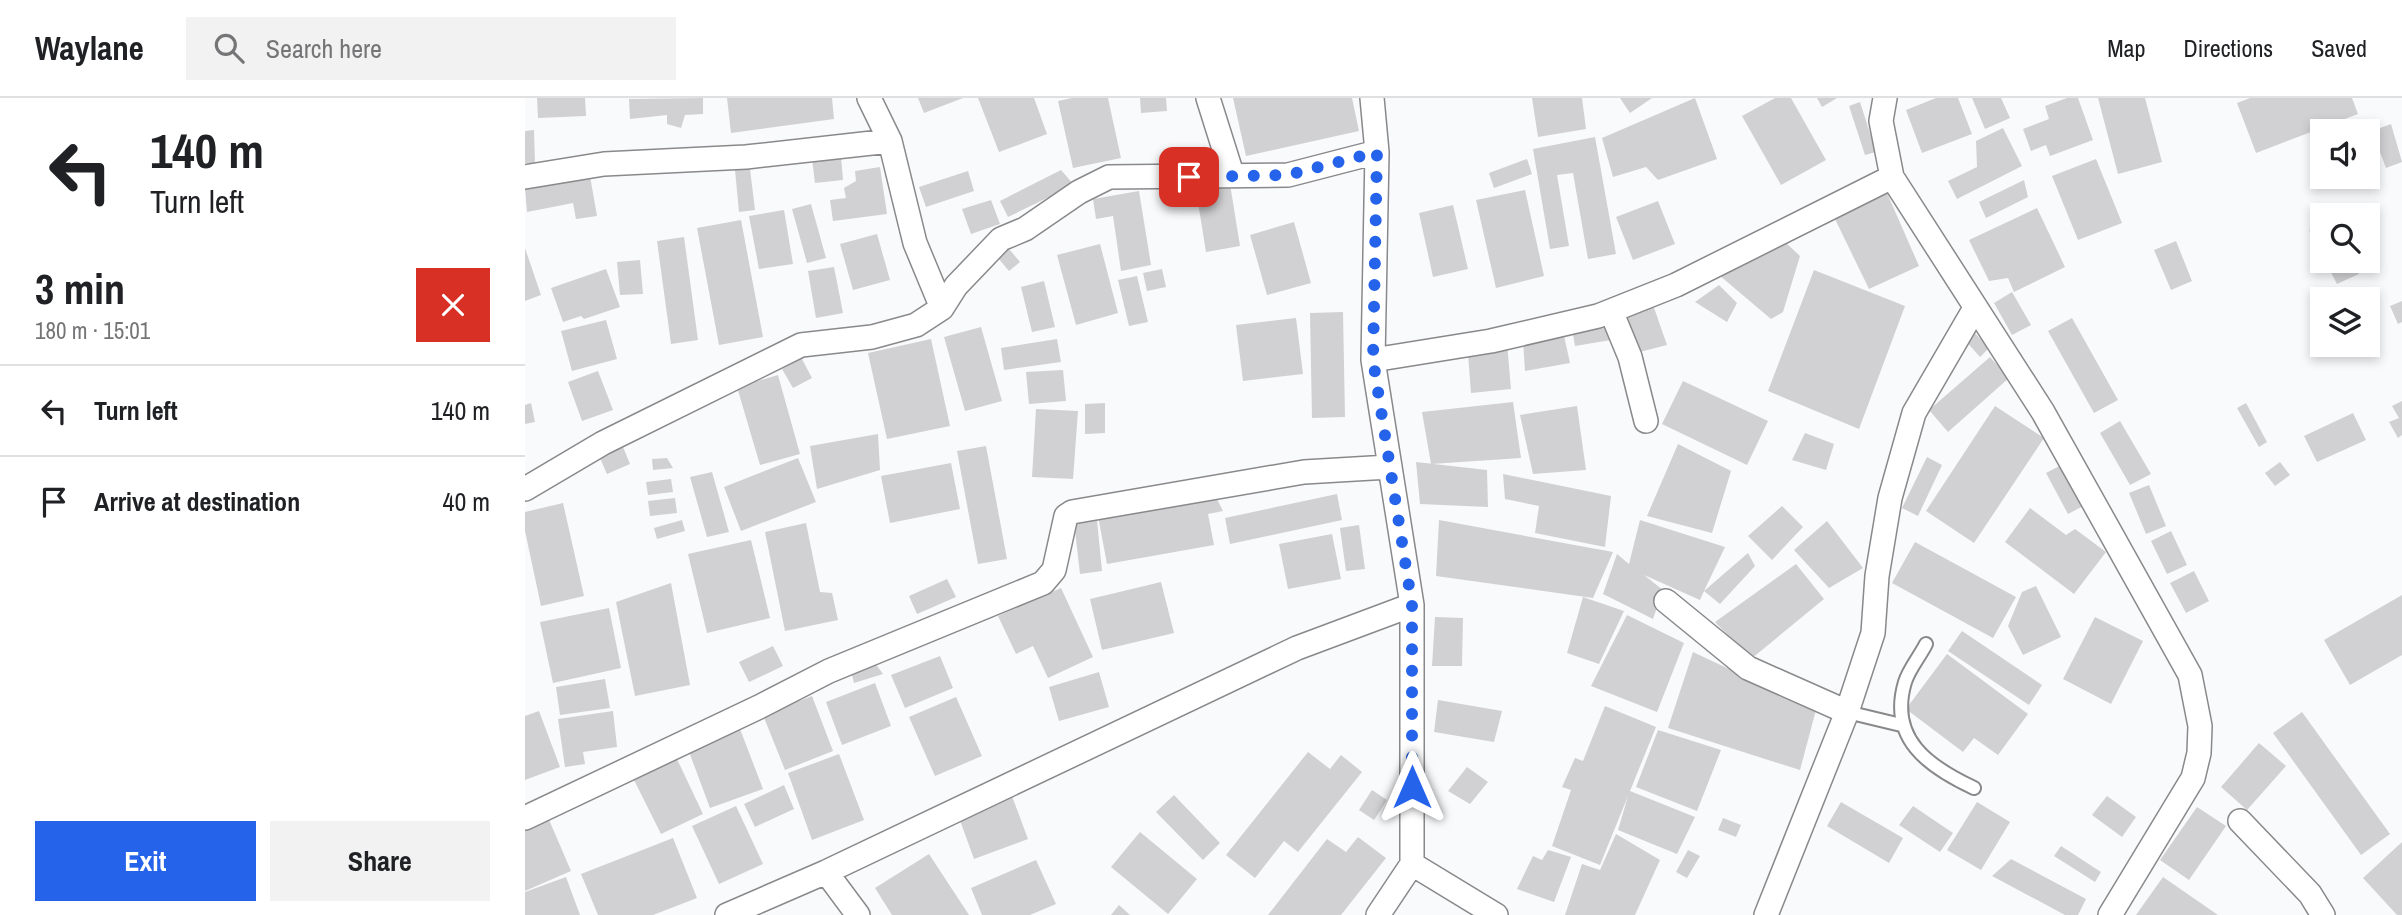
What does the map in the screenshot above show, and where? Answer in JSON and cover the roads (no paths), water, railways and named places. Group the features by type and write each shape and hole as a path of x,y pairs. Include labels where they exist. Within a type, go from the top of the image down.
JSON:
{"street":[{"path":"869,98 890,141 915,243 942,308"},
{"path":"1208,98 1232,174"},
{"path":"1372,98 1377,152 1373,360 1412,605 1412,864 1378,915"},
{"path":"1885,98 1881,121 1892,177 2043,412 2190,675 2195,695 2199,753 2193,778 2110,915"},
{"path":"525,177 604,163 746,157 890,141"},
{"path":"525,489 603,443 801,345 873,337 916,326 942,308 956,286 1001,239 1025,229 1079,192 1109,177 1288,175 1377,152"},
{"path":"1373,360 1491,341 1611,311 1676,285 1892,177"},
{"path":"1766,915 1847,712 1873,633 1877,576 1891,498 1914,413 1975,308"},
{"path":"1611,311 1630,357 1646,421"},
{"path":"525,818 829,671 1043,583 1054,570 1066,516 1072,512 1304,472 1389,467"},
{"path":"1666,601 1748,668 1847,712"},
{"path":"727,915 826,872 1297,648 1412,605"},
{"path":"2240,821 2310,894 2323,915"},
{"path":"1412,864 1496,915"},
{"path":"826,872 858,915"}],"lane":[{"path":"1926,644 1905,682 1901,725 1913,744 1941,772 1974,788"},
{"path":"1847,712 1901,725"}]}
